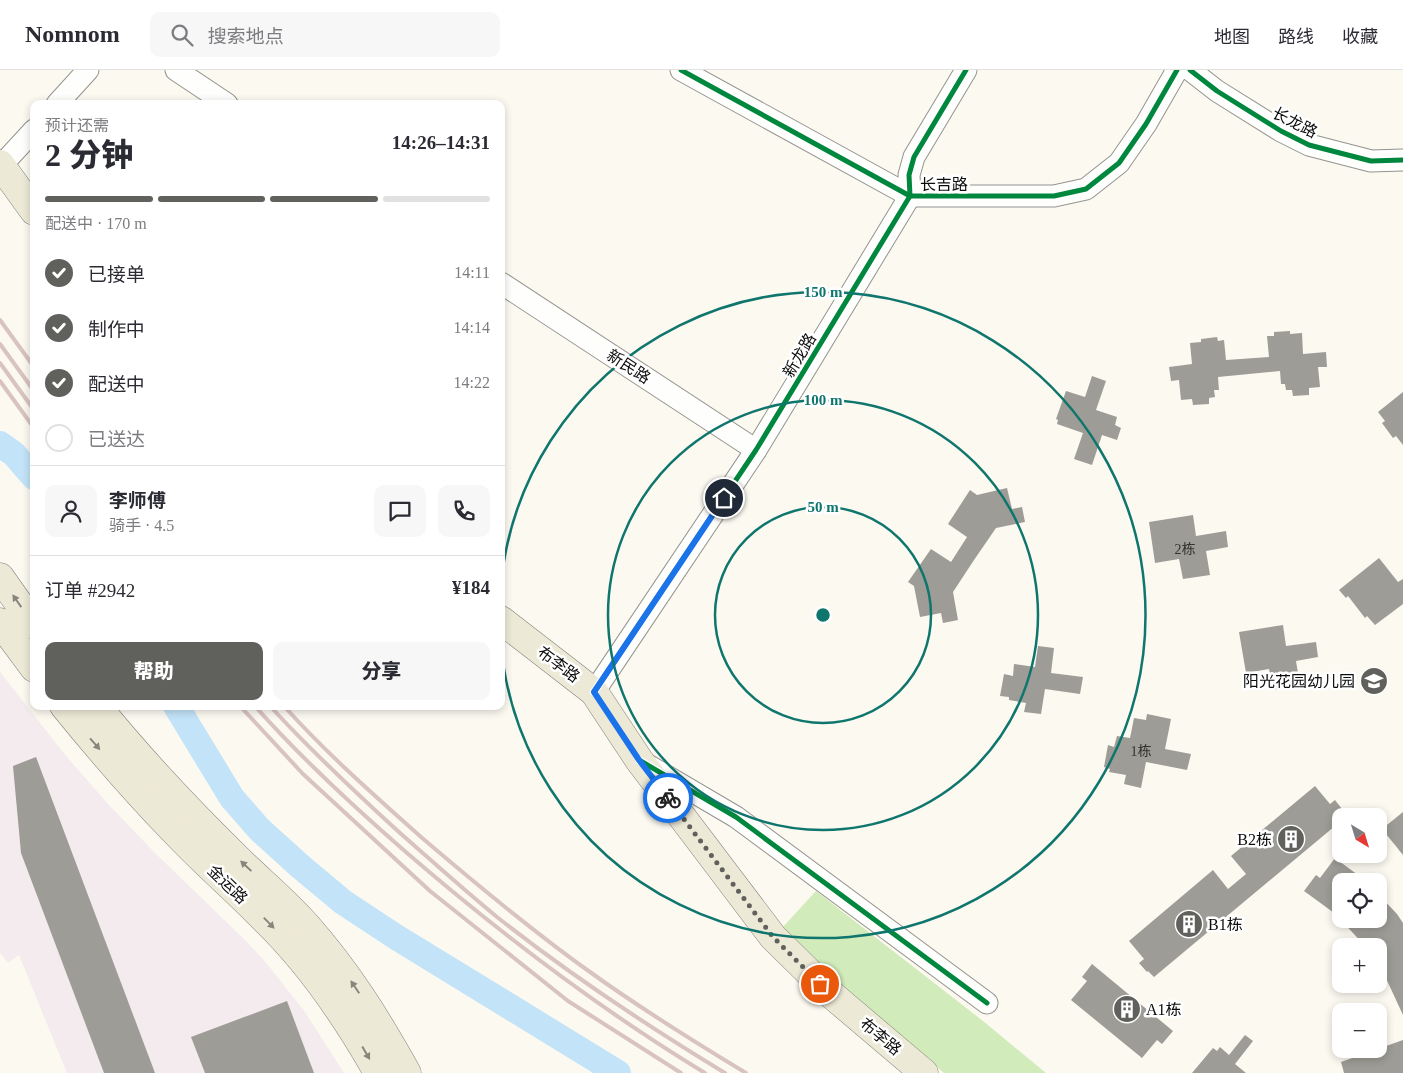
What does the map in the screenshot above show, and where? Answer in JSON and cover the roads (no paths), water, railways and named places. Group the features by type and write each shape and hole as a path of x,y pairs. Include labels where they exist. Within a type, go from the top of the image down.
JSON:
{"main road":[{"path":"1,165 30,205"},
{"path":"0,577 30,619"},
{"path":"0,622 30,663"},
{"name":"布李路","path":"505,623 594,692 639,760 773,937 832,996 924,1073"},
{"name":"金运路","path":"67,710 131,786 294,950 329,995 378,1073"},
{"name":"金运路","path":"100,710 150,768 193,814 285,902 308,927 350,980 408,1073"}],"street":[{"path":"61,100 88,70"},
{"path":"176,70 221,100"},
{"name":"长吉路","path":"681,70 910,196 1054,196 1086,189 1119,163 1146,124 1178,70"},
{"path":"910,196 909,175 914,157 966,70"},
{"name":"长龙路","path":"1190,70 1217,91 1280,131 1309,145 1371,160 1403,160"},
{"path":"1,165 30,134"},
{"name":"新龙路","path":"594,692 756,450 910,196"},
{"name":"新民路","path":"505,286 756,450"},
{"path":"639,760 736,817 987,1003"}],"waterway":[{"path":"0,444 14,454 30,472"},
{"path":"178,710 232,798 260,830 343,902 396,937 618,1073"}],"railway":[{"path":"0,320 30,361"},
{"path":"0,344 30,385"},
{"path":"0,363 30,404"},
{"path":"0,381 30,422"},
{"path":"244,710 303,774 430,891 568,1001 681,1073"},
{"path":"259,710 291,745 348,800 407,853 479,913 515,942 627,1023 705,1073"},
{"path":"274,710 366,802 497,917 552,959 608,998 725,1073"},
{"path":"288,710 333,757 421,837 525,923 628,998 746,1073"}],"place":[{"name":"阳光花园幼儿园","path":"1374,681"},
{"name":"B2栋","path":"1291,839"},
{"name":"B1栋","path":"1189,924"},
{"name":"A1栋","path":"1127,1009"}]}
